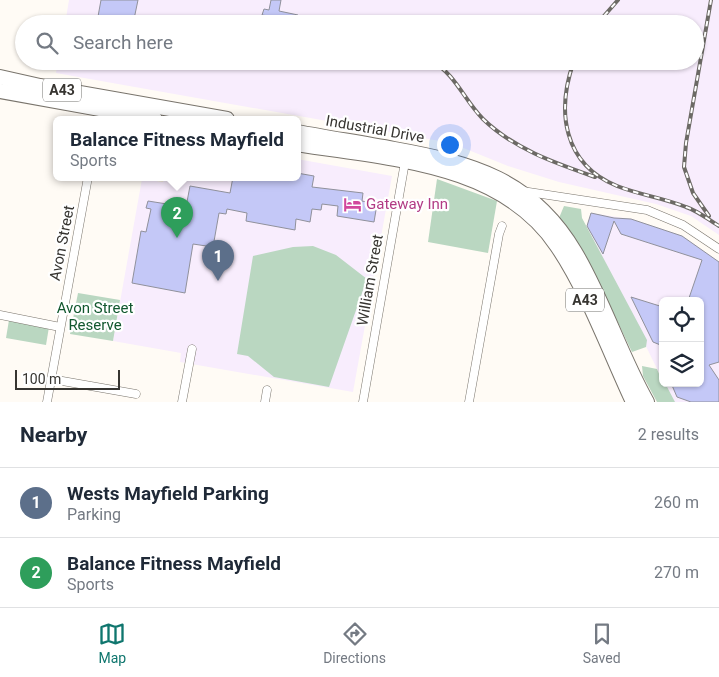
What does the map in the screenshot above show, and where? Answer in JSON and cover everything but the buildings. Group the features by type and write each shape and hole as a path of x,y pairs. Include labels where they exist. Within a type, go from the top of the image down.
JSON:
{"highway":[{"name":"A43","path":"0,77 40,86 210,116"},
{"name":"A43","path":"0,90 100,114 122,116"},
{"name":"Industrial Drive","path":"301,133 496,177 518,190 546,213 576,252 647,402"},
{"name":"Industrial Drive","path":"301,145 405,162 456,168 511,200 539,224 556,244 568,264 633,402"}],"street":[{"name":"William Street","path":"363,402 405,162"},
{"name":"Avon Street","path":"46,402 87,181"},
{"path":"518,190 647,210 683,225 719,249"},
{"path":"469,402 498,234 502,226"},
{"path":"0,315 60,326"},
{"path":"182,402 192,349"},
{"path":"51,379 136,394"},
{"path":"265,402 267,390"}],"shaded area":[{"path":"69,0 719,0 719,235 691,216 656,204 559,182 508,166 451,143 56,73 56,70 704,70 704,15 66,15"},
{"path":"301,160 392,176 353,392 180,362 181,353 113,341 142,181 301,181"},
{"path":"591,213 631,219 682,236 719,262 719,402 673,402 666,387 704,387 704,297 659,297 659,373 587,226"}],"green space":[{"path":"437,179 497,201 488,253 428,242"},
{"path":"564,206 581,209 582,218 647,340 646,347 632,352 588,260 559,218"},
{"path":"313,246 336,255 367,279 329,387 274,377 248,356 237,354 253,256 293,247"},
{"name":"Avon Street Reserve","path":"78,293 120,300 113,341 70,334"},
{"path":"9,320 49,327 46,345 6,338"},
{"path":"642,366 657,369 659,387 667,387 675,402 657,402 643,376"}],"railway":[{"path":"605,15 618,0"},
{"path":"704,40 711,0"},
{"path":"444,70 454,80 476,112 495,130 536,154 595,177"},
{"path":"571,70 568,80 565,117 568,134 575,150 585,164 599,176 617,186 690,209 719,226"},
{"path":"699,70 686,143 684,167 693,193 709,216"}],"place":[{"name":"Gateway Inn","path":"352,204"},
{"name":"Balance Fitness Mayfield","path":"177,238"},
{"name":"Wests Mayfield Parking","path":"218,281"}]}
